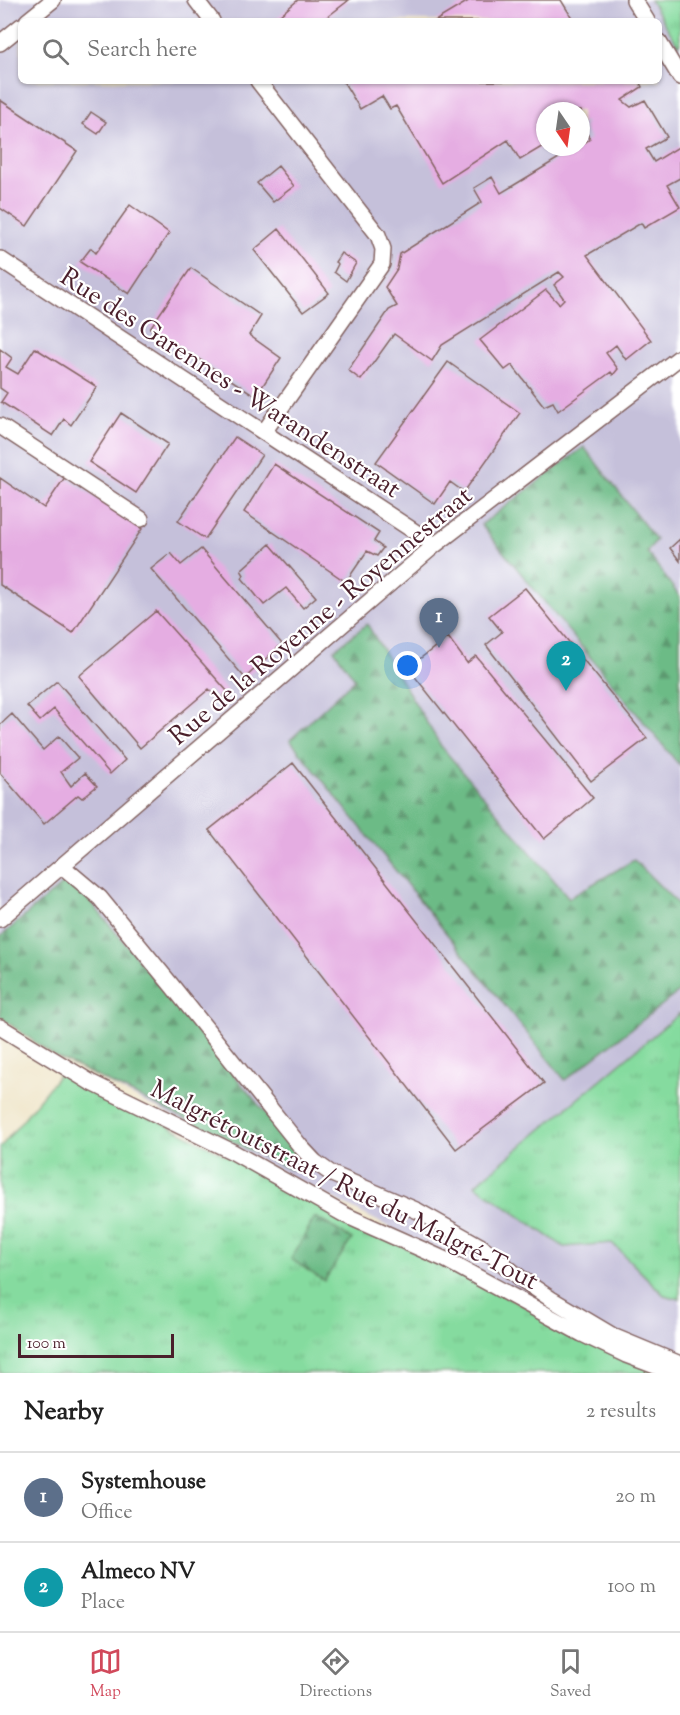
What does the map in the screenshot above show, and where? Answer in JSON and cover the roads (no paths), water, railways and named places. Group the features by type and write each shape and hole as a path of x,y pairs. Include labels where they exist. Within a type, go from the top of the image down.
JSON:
{"street":[{"path":"31,18 53,0"},
{"path":"196,0 210,18"},
{"path":"634,0 644,18"},
{"path":"0,43 18,28"},
{"path":"662,47 680,77"},
{"path":"260,84 378,235 382,249 382,264 264,432"},
{"name":"Rue des Garennes - Warandenstraat","path":"0,259 435,545"},
{"name":"Rue de la Royenne - Royennestraat","path":"0,919 435,545 680,357"},
{"path":"0,426 141,519"},
{"path":"62,866 100,898 315,1162 332,1174 443,1224 482,1247 551,1299 615,1337 680,1364"},
{"name":"Malgrétoutstraat / Rue du Malgré-Tout","path":"0,1027 90,1082 223,1147 345,1215 446,1260 582,1334 626,1355 674,1373"}],"place":[{"name":"Systemhouse","path":"439,648"},
{"name":"Almeco NV","path":"566,691"}]}
